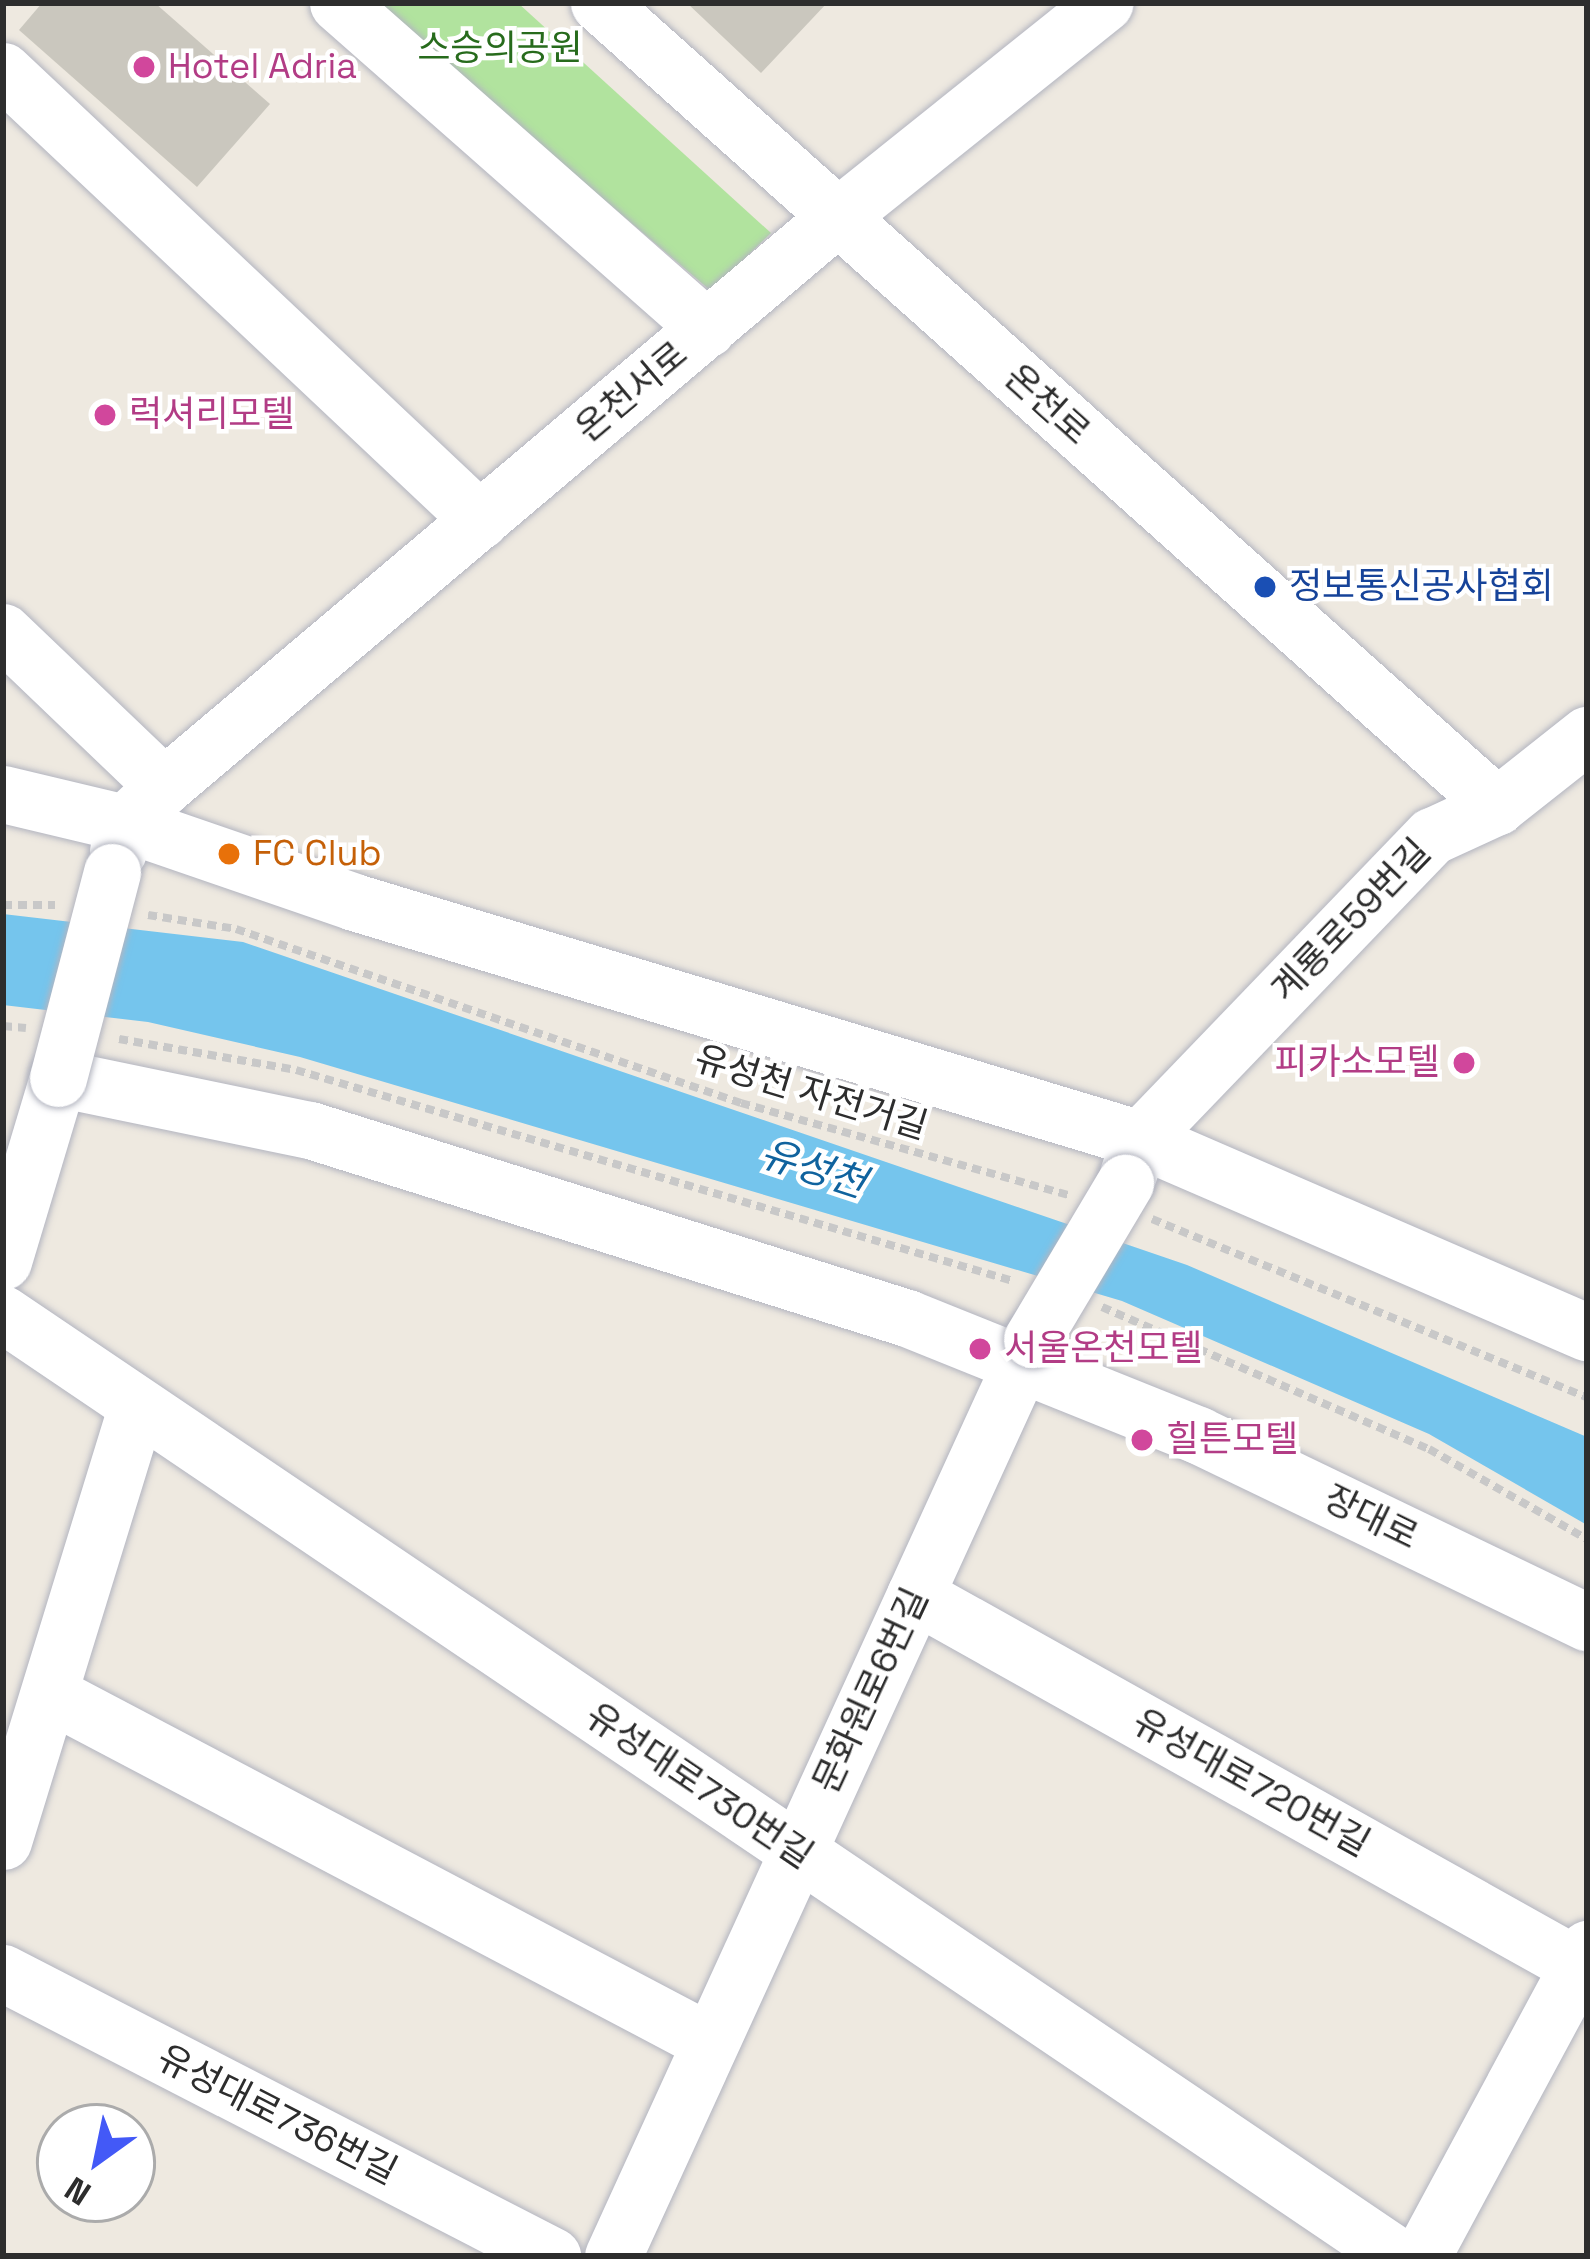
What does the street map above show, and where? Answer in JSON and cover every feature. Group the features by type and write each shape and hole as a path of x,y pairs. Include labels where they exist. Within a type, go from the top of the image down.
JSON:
{"street":[{"path":"338,3 707,328"},
{"name":"온천로","path":"599,3 1497,806"},
{"name":"온천서로","path":"121,860 480,520 836,218 1104,3"},
{"path":"3,71 480,520"},
{"path":"3,632 121,860 58,1078 21,1137 3,1261"},
{"name":"계룡로59번길","path":"1026,1352 1121,1184 1432,836 1497,806 1587,735"},
{"path":"3,794 121,860 354,902 1121,1184 1587,1332"},
{"path":"58,1078 310,1130 1026,1352"},
{"name":"유성대로730번길","path":"3,1315 1397,2256"},
{"name":"문화원로6번길","path":"613,2256 1026,1352"},
{"name":"장대로","path":"1026,1352 1587,1622"},
{"path":"3,1841 137,1406"},
{"name":"유성대로720번길","path":"915,1594 1584,1962"},
{"path":"50,1694 710,2042"},
{"path":"1422,2256 1584,1962"},
{"name":"유성대로736번길","path":"3,1973 552,2256"}],"path":[{"name":"유성천 자전거길","path":"3,904 121,860 236,929 741,1103 1121,1184 1201,1233 1587,1397"}],"green space":[{"name":"스승의공원","path":"374,3 518,3 771,233 711,291"}],"water":[{"name":"유성천","path":"3,914 243,942 1187,1265 1587,1437 1587,1525 1429,1434 1122,1301 300,1057 148,1022 3,1005"}],"building":[{"name":"Hotel Adria","path":"42,3 155,3 270,104 197,187 19,30"},
{"path":"687,3 827,3 761,73"}],"place":[{"name":"Hotel Adria","path":"144,67"},
{"name":"럭셔리모텔","path":"105,415"},
{"name":"정보통신공사협회","path":"1265,587"},
{"name":"FC Club","path":"229,854"},
{"name":"피카소모텔","path":"1464,1063"},
{"name":"서울온천모텔","path":"980,1349"},
{"name":"힐튼모텔","path":"1142,1440"}]}
